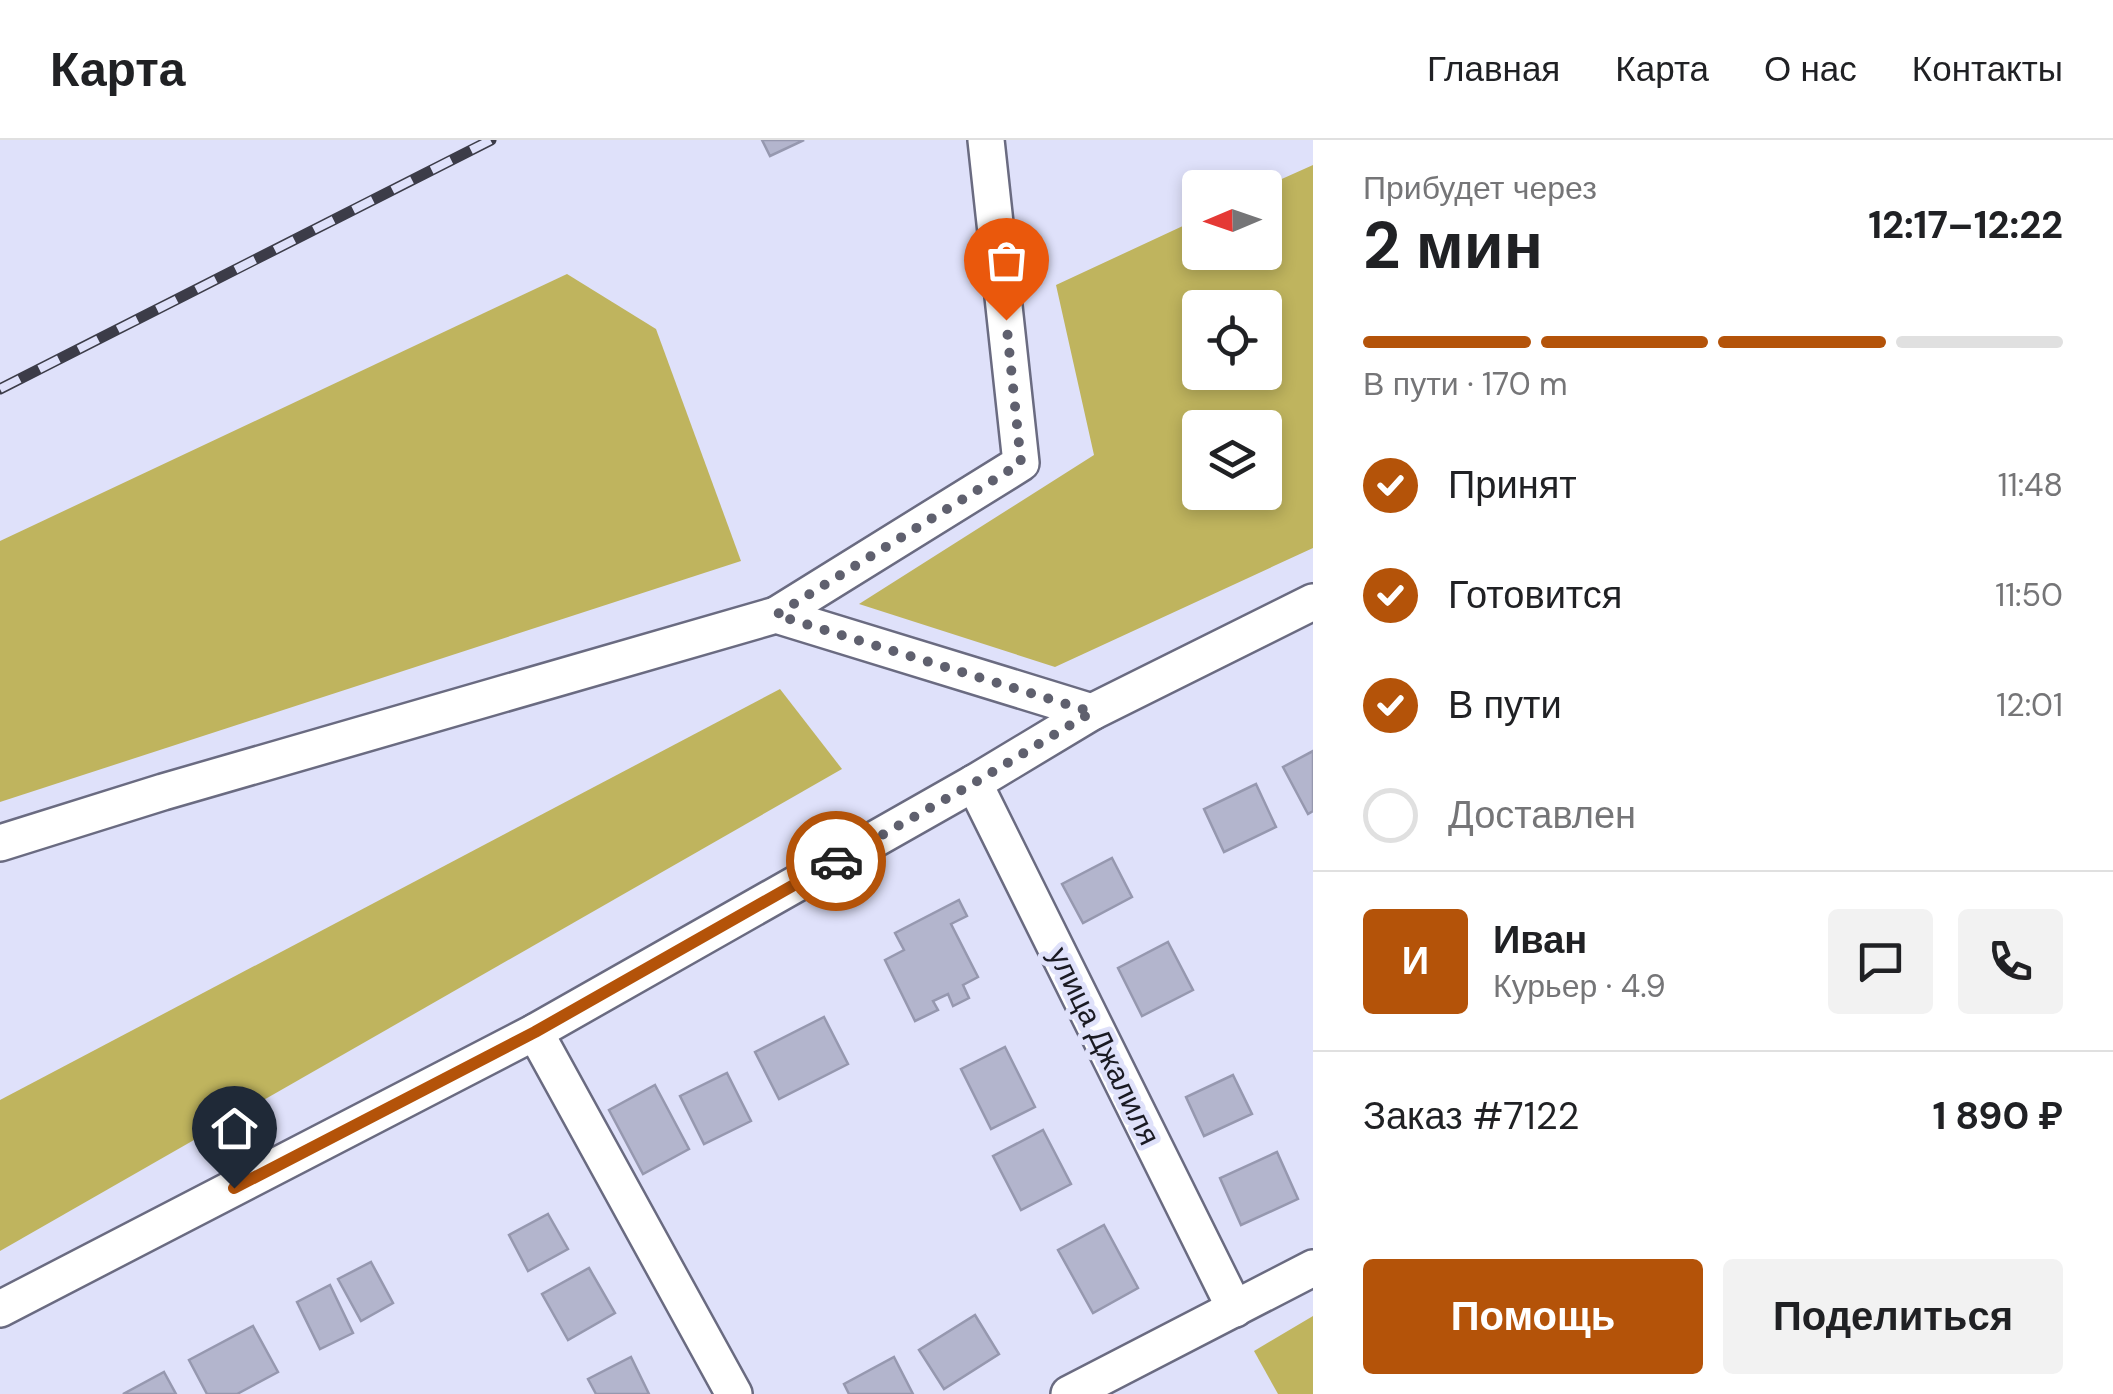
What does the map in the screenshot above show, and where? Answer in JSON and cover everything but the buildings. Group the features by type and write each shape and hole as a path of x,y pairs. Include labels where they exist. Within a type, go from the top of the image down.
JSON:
{"street":[{"path":"0,843 776,615 1021,463 986,140"},
{"path":"0,1309 535,1032 1092,712 1313,602"},
{"path":"776,615 1092,712"},
{"name":"улица Джалиля","path":"974,783 1235,1309"},
{"path":"535,1032 734,1394"},
{"path":"1068,1394 1313,1268"}],"shaded area":[{"path":"1313,165 1313,548 1055,667 859,604 1094,455 1056,285 1182,226 1182,270 1282,270 1282,179"},
{"path":"567,274 656,329 741,561 0,802 0,541"},
{"path":"780,689 842,769 0,1251 0,1100"},
{"path":"1313,1316 1313,1394 1278,1394 1254,1351"}],"railway":[{"path":"0,389 491,140"}],"way so far":[{"path":"836,861 1092,712 776,615 1021,463 1006,320"}],"route":[{"path":"234,1188 535,1032 836,861"}]}
